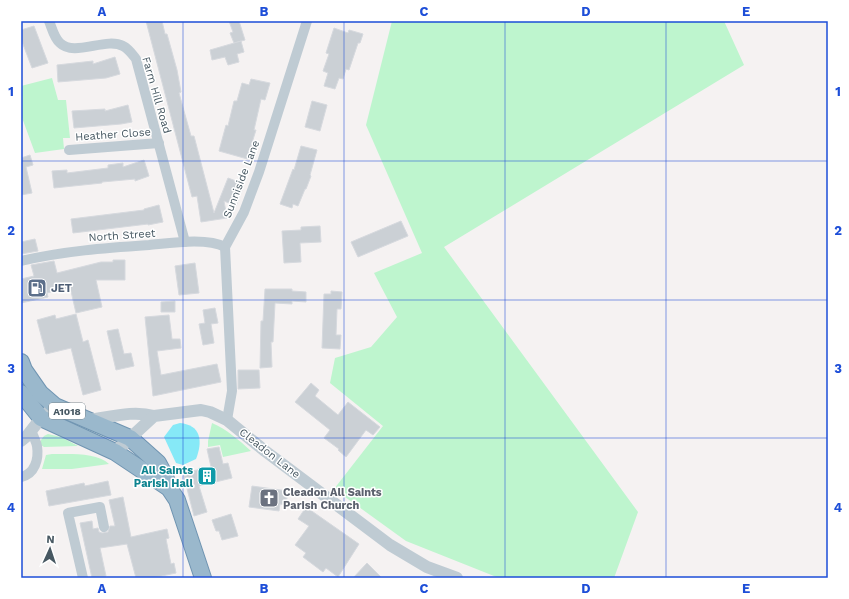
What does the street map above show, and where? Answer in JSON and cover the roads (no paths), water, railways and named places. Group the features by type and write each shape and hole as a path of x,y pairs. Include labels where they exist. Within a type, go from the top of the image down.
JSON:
{"highway":[{"name":"A1018","path":"21,362 24,370 40,393 55,406 130,438 158,463 166,476 203,578"},
{"name":"A1018","path":"21,393 41,418 115,452 173,494"}],"street":[{"name":"Farm Hill Road","path":"49,21 55,36 61,44 71,48 114,43 123,46 130,51 136,59 185,242"},
{"name":"Sunniside Lane","path":"225,247 244,212 259,172 307,21"},
{"name":"Heather Close","path":"69,150 159,143"},
{"name":"North Street","path":"21,261 78,250 185,242 210,242 225,247"},
{"path":"225,247 232,391 227,420"},
{"path":"21,441 41,418 55,406"},
{"name":"Cleadon Lane","path":"88,420 131,413 144,413 154,416 201,410 210,412 227,420 265,452 310,484 376,536 427,566 457,578"},
{"path":"115,452 154,416"},
{"path":"21,477 26,476 34,470 37,458 37,445 31,431"},
{"path":"83,578 68,513 100,507 104,527"}],"water":[{"path":"180,423 187,424 192,427 196,431 200,440 196,459 183,465 176,463 164,437 173,425"}],"place":[{"name":"JET","path":"37,288"},
{"name":"All Saints Parish Hall","path":"207,476"},
{"name":"Cleadon All Saints Parish Church","path":"269,498"}]}
